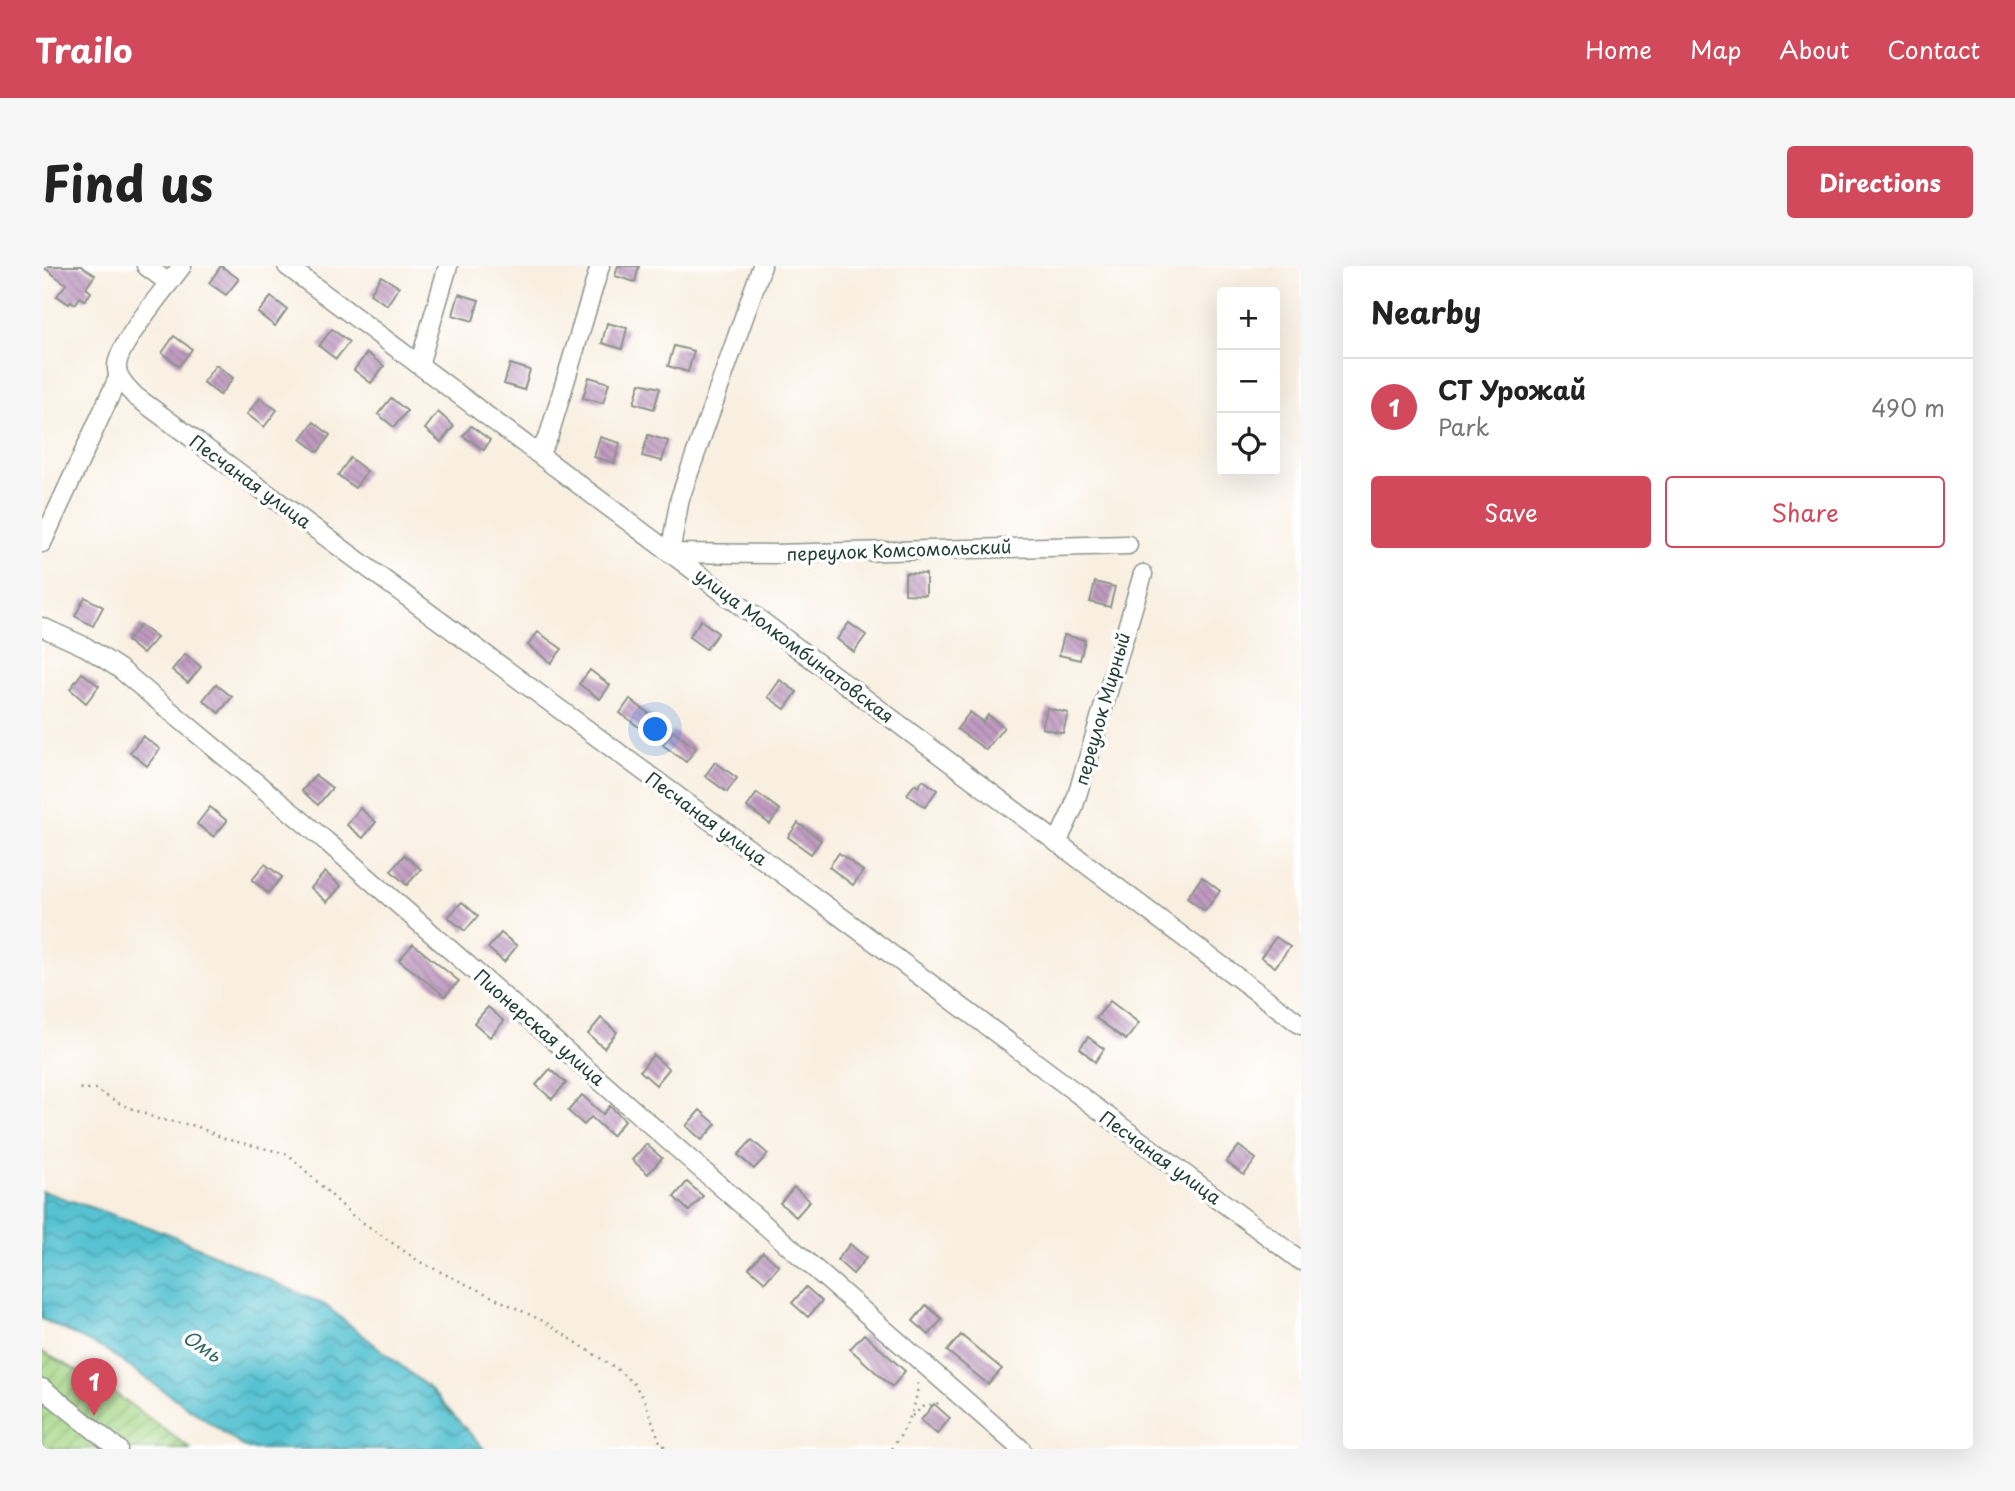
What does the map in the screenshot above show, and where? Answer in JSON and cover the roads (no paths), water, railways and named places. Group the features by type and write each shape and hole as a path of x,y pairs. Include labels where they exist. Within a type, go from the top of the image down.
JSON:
{"street":[{"path":"146,266 169,283"},
{"path":"42,543 118,374 117,358 182,266"},
{"name":"улица Молкомбинатовская","path":"287,266 1301,1025"},
{"path":"419,365 448,266"},
{"path":"539,454 549,435 600,266"},
{"path":"670,553 680,498 762,266"},
{"name":"Песчаная улица","path":"118,374 135,396 149,408 852,925 1089,1105 1301,1261"},
{"name":"переулок Комсомольский","path":"670,553 774,554 1128,545"},
{"name":"переулок Мирный","path":"1057,843 1073,809 1143,574"},
{"name":"Пионерская улица","path":"42,627 86,647 120,669 326,841 1021,1449"},
{"path":"42,1388 118,1449"}],"water":[{"name":"Омь","path":"42,1191 167,1233 325,1305 429,1388 484,1449 247,1449 104,1349 42,1319"}],"place":[{"name":"СТ Урожай","path":"94,1416"}]}
